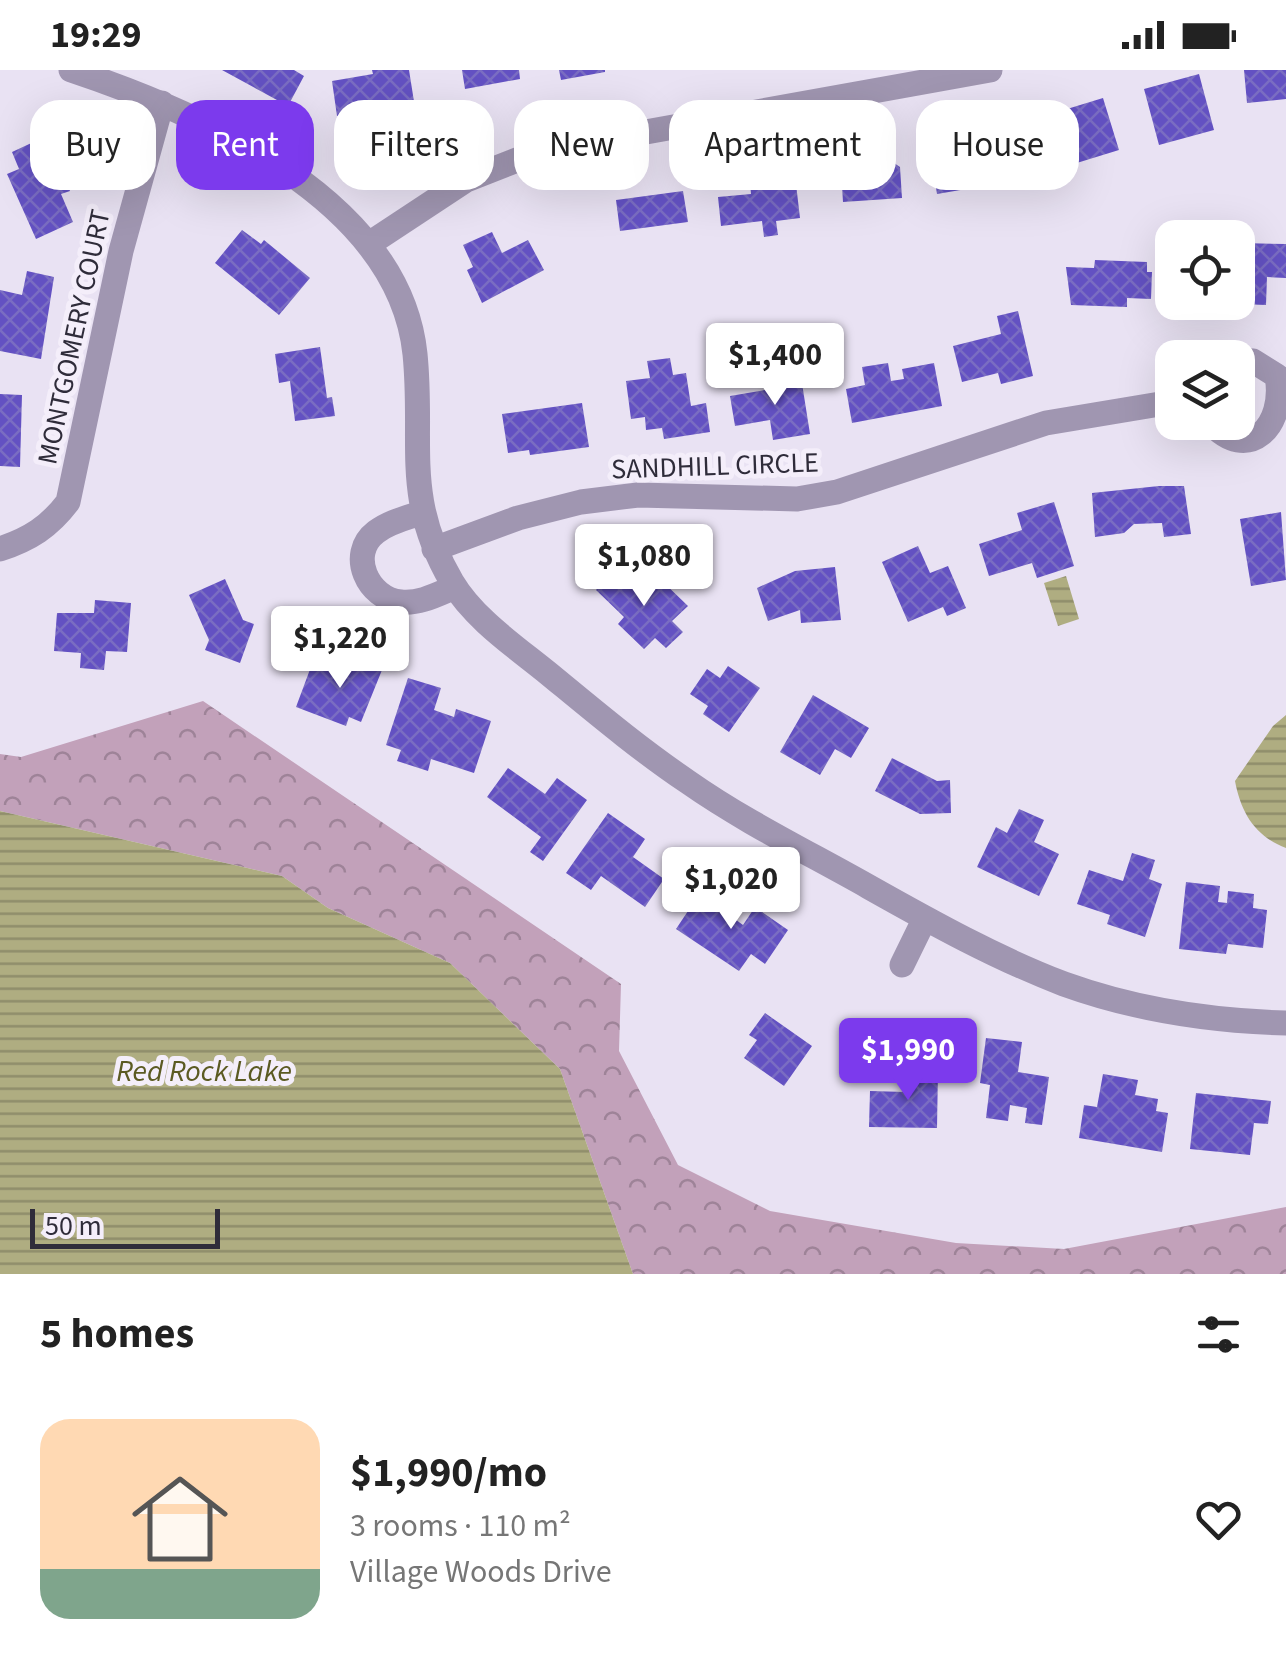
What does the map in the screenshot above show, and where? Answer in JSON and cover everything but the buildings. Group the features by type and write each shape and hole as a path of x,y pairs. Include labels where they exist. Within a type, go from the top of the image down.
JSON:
{"street":[{"path":"72,70 162,102 310,187 368,244 399,297 414,349 415,472 420,513 455,587 498,632 690,784 1000,958 1068,985 1218,1021 1286,1023"},
{"path":"368,244 466,180 540,151 990,70"},
{"name":"MONTGOMERY COURT","path":"0,548 28,539 52,523 68,502 121,251 162,102"},
{"path":"1255,362 1277,376 1286,402 1283,414 1267,434 1255,438"},
{"name":"SANDHILL CIRCLE","path":"434,549 518,518 581,502 638,495 796,499 838,492 1046,422 1155,405"},
{"path":"420,513 386,526 366,542 362,557 366,578 385,598 402,602 455,587"},
{"path":"902,966 926,918"}],"green space":[{"path":"203,701 621,984 619,1051 678,1165 770,1211 956,1243 1064,1249 1286,1207 1286,1274 633,1274 560,1069 450,963 328,908 282,876 0,811 0,754 21,757"}],"water":[{"path":"1066,576 1079,619 1058,626 1044,583"},
{"path":"1286,715 1286,848 1266,837 1251,822 1235,781 1273,726"},
{"name":"Red Rock Lake","path":"0,811 282,876 328,908 450,963 560,1069 633,1274 0,1274"}]}
